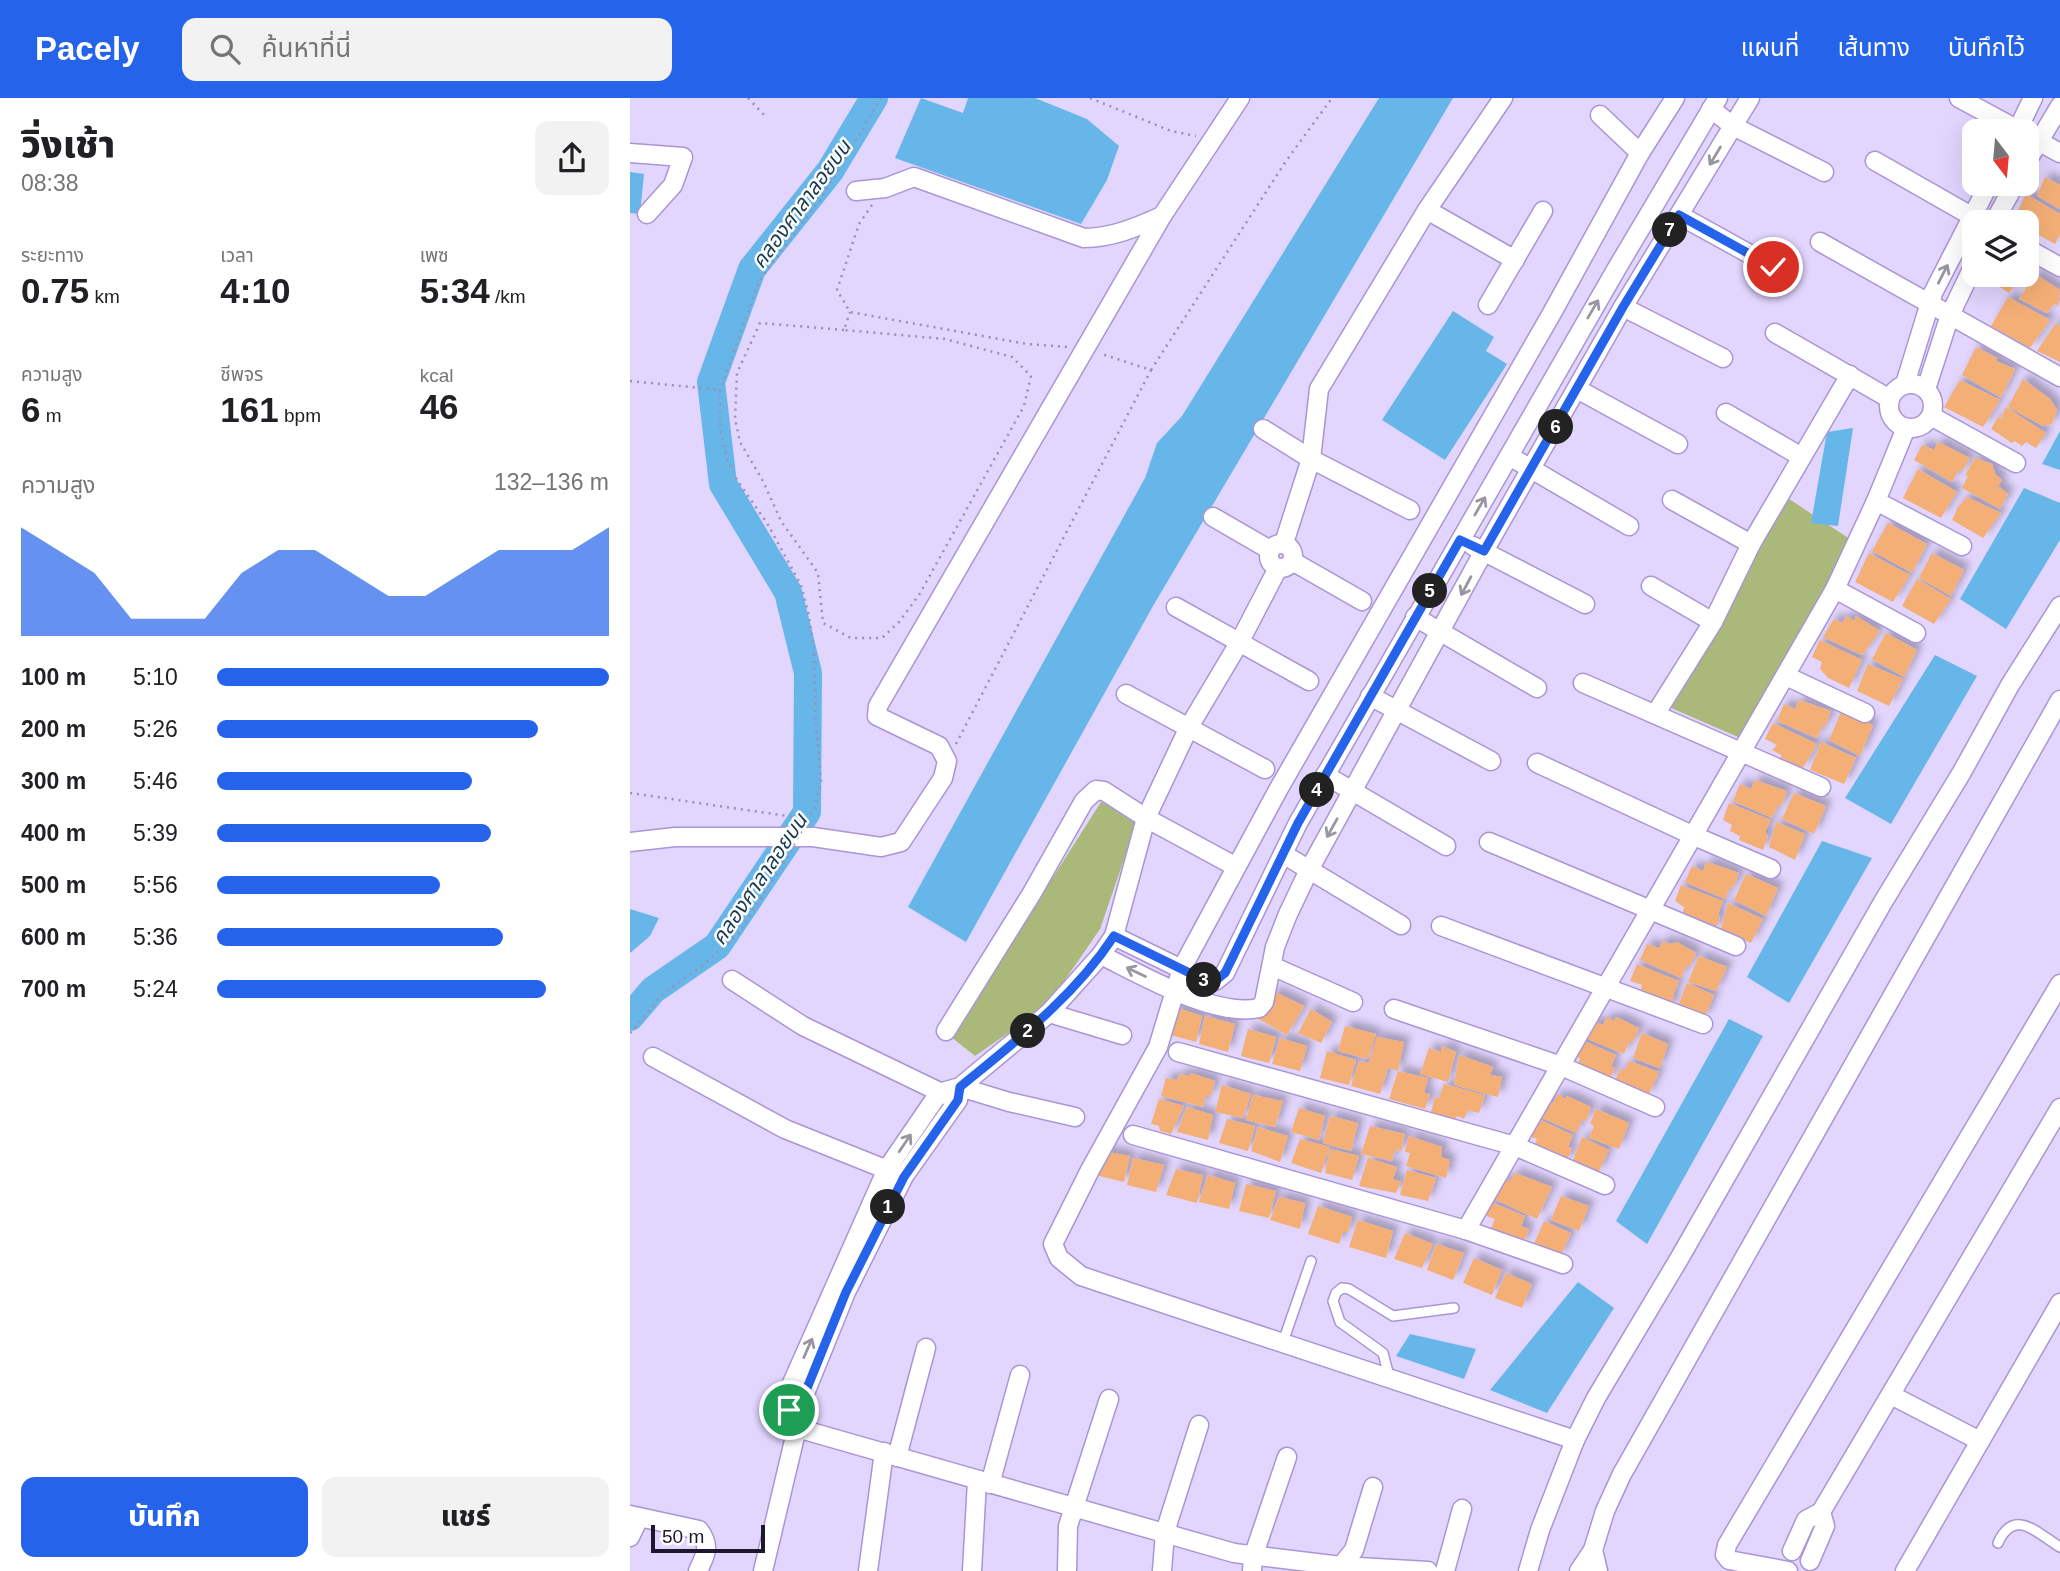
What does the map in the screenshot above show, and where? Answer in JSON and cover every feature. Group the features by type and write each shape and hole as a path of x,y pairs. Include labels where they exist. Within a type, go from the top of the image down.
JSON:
{"street":[{"path":"630,842 674,837 813,837 881,847 901,842 943,778 947,761 939,746 877,716 878,706 1163,216 1240,98"},
{"path":"1362,601 1285,565 1269,561 1311,459 1319,389 1427,210 1503,98"},
{"path":"1575,1440 1389,1376 1081,1276 1059,1258 1053,1244 1090,1170 1158,1047 1182,968 1278,790 1552,313 1640,153 1675,98"},
{"path":"1101,955 1176,993 1232,1010 1245,1012 1259,1009 1264,1002 1275,947 1309,870 1484,551 1623,307 1751,98"},
{"path":"1959,98 1997,119"},
{"path":"2028,119 2033,98"},
{"path":"1114,936 1204,980 1215,981 1225,973 1325,775 1715,104 1733,126 1824,172"},
{"path":"2039,122 2060,106"},
{"path":"1600,115 1640,153"},
{"path":"2039,142 2060,153"},
{"path":"630,153 682,158 673,186 647,214"},
{"path":"1875,161 1962,210"},
{"path":"856,191 885,188 914,177 1084,238 1124,232 1163,216"},
{"path":"1427,210 1515,260"},
{"path":"1488,305 1544,211"},
{"path":"1679,215 1773,267"},
{"path":"1820,242 2060,377"},
{"path":"1905,384 1930,304 1962,246"},
{"path":"2039,255 2060,267"},
{"path":"1926,389 1950,315 1963,287"},
{"path":"1623,307 1723,358"},
{"path":"1775,333 1890,399"},
{"path":"1656,713 1713,622 1751,544 1800,456 1850,375"},
{"path":"1905,384 1920,385 1926,389 1933,402 1931,416 1921,426 1906,428 1890,414 1890,399 1899,387 1905,384"},
{"path":"1577,389 1678,444"},
{"path":"1726,413 1800,456"},
{"path":"1931,416 2016,463"},
{"path":"1466,1230 1835,589 1906,428"},
{"path":"1263,429 1311,459 1410,510"},
{"path":"1509,456 1629,526"},
{"path":"1672,500 1751,544"},
{"path":"1876,501 1962,546"},
{"path":"1213,517 1277,547"},
{"path":"1460,540 1585,604"},
{"path":"895,1173 959,1093 1049,1013 1101,955 1114,936 1146,818 1189,727 1285,565"},
{"path":"1651,586 1713,622"},
{"path":"1835,589 1916,633"},
{"path":"1528,1571 1540,1530 1575,1440 1596,1398 1679,1259 1883,902 1962,772 2010,685 2060,606"},
{"path":"1176,607 1309,681"},
{"path":"1415,617 1537,688"},
{"path":"1786,676 1865,713"},
{"path":"1583,683 1821,787"},
{"path":"1126,694 1265,769"},
{"path":"1370,696 1491,761"},
{"path":"1579,1571 1593,1550 1605,1511 1622,1474 2060,700"},
{"path":"1536,763 1771,869"},
{"path":"1325,775 1446,846"},
{"path":"946,1031 1032,893 1084,801 1096,790 1104,791 1146,818 1229,863"},
{"path":"1489,842 1736,946"},
{"path":"1283,854 1401,925"},
{"path":"1441,926 1703,1024"},
{"path":"1272,966 1353,1002"},
{"path":"732,980 803,1026 939,1093 959,1093 1075,1117"},
{"path":"2060,984 1727,1545 1725,1555 1729,1560 1788,1563 1806,1520 1821,1512 2060,1108"},
{"path":"1395,1010 1561,1066 1655,1107"},
{"path":"1049,1013 1122,1035"},
{"path":"1178,1052 1515,1146 1605,1185"},
{"path":"653,1057 785,1129 895,1173"},
{"path":"939,1093 895,1173 785,1399 790,1421 797,1428 1165,1532 1253,1564 1428,1571"},
{"path":"1133,1135 1466,1230 1563,1264"},
{"path":"1905,1571 2060,1303"},
{"path":"868,1571 890,1455 926,1348"},
{"path":"972,1571 983,1482 1020,1375"},
{"path":"1891,1395 1980,1441"},
{"path":"1067,1571 1068,1526 1109,1399"},
{"path":"1161,1571 1165,1532 1199,1425"},
{"path":"763,1571 797,1428"},
{"path":"1253,1564 1287,1457"},
{"path":"1341,1568 1354,1550 1373,1487"},
{"path":"1445,1571 1462,1509"},
{"path":"1808,1566 1825,1526 1821,1512"},
{"path":"630,1537 635,1517 699,1530 706,1540 707,1550 698,1571"},
{"path":"1593,1550 1598,1571"}],"lane":[{"path":"1283,1342 1311,1261"},
{"path":"1389,1376 1383,1353 1340,1322 1332,1301 1336,1293 1342,1288 1349,1289 1393,1316 1454,1308"},
{"path":"1998,1544 2008,1527 2014,1523 2023,1525 2060,1547"}],"path":[{"path":"748,98 766,117"},
{"path":"630,1032 663,994 707,962 739,933 815,807 821,781 816,727 814,649 808,611 800,585 767,523 737,480 726,456 720,428 720,390 759,281 822,197 881,98"},
{"path":"1090,98 1171,131 1213,139"},
{"path":"947,761 1151,370 1286,161 1332,98"},
{"path":"844,330 850,312 837,290 859,224 885,188"},
{"path":"850,312 1027,344 1086,348 1151,370"},
{"path":"761,323 844,330 945,339 1012,357 1031,376 1024,406 919,595 883,638 851,638 823,623 818,573 781,521 763,481 740,442 736,419 737,373 761,323"},
{"path":"630,381 720,390"},
{"path":"630,793 808,819"}],"green space":[{"path":"1783,495 1856,543 1747,741 1662,704"},
{"path":"1101,802 1138,819 1100,929 1047,1006 975,1056 951,1037"}],"water":[{"path":"921,98 963,113 968,98 1035,98 1087,119 1119,146 1107,180 1081,224 895,158"},
{"path":"1379,98 1453,98 1153,606 966,942 908,907 1145,478 1157,443 1182,416"},
{"path":"630,172 644,174 640,214 630,213"},
{"path":"1453,311 1494,337 1486,351 1507,364 1445,460 1382,420"},
{"path":"1853,428 1838,526 1811,523 1827,432"},
{"path":"2060,431 2060,470 2042,464"},
{"path":"2024,488 2060,503 2060,540 2006,629 1960,599"},
{"path":"1935,655 1977,676 1891,824 1845,798"},
{"path":"1822,841 1872,858 1789,1003 1747,977"},
{"path":"630,909 659,918 650,936 630,953"},
{"path":"1729,1019 1763,1036 1647,1244 1616,1221"},
{"path":"1578,1282 1614,1308 1547,1413 1490,1390"},
{"path":"1410,1334 1476,1349 1464,1379 1396,1356"}],"building":[{"path":"2045,177 2060,185 2060,209 2037,196"},
{"path":"2025,196 2029,196 2060,214 2060,234 2055,244 2039,235 2039,210 2018,210"},
{"path":"2039,277 2060,290 2058,306 2054,304 2047,313 2019,299 2027,287 2039,287"},
{"path":"2000,287 2013,287 2009,293"},
{"path":"2008,297 2050,320 2030,348 1991,326"},
{"path":"2056,323 2060,326 2060,362 2037,351"},
{"path":"1976,347 1997,358 1996,361 2015,369 2001,398 1962,375"},
{"path":"2023,379 2050,399 2057,410 2052,424 2043,426 2008,407"},
{"path":"1960,380 2000,400 1983,427 1944,407"},
{"path":"2006,407 2046,433 2036,448 2026,442 2022,446 2015,441 2012,443 1991,429"},
{"path":"1938,442 1970,458 1952,482 1914,460 1922,445 1934,450"},
{"path":"1975,458 1992,464 1995,474 2002,480 1998,486 2008,494 2000,509 1962,488 1968,476 1965,475"},
{"path":"1918,469 1957,492 1941,518 1903,498"},
{"path":"1967,497 2001,513 1983,538 1952,520"},
{"path":"1888,523 1927,544 1912,573 1872,551"},
{"path":"1869,553 1910,575 1893,602 1855,582"},
{"path":"1932,553 1964,570 1951,596 1919,578"},
{"path":"1917,579 1951,599 1934,624 1902,606"},
{"path":"1847,616 1854,621 1856,616 1880,631 1862,655 1823,637 1834,619 1842,623"},
{"path":"1886,633 1917,650 1904,677 1872,659"},
{"path":"1820,640 1862,660 1849,688 1828,678 1820,669 1822,662 1812,657"},
{"path":"1868,664 1903,679 1889,706 1857,691"},
{"path":"1799,700 1831,711 1817,738 1777,721 1784,704 1795,709"},
{"path":"1841,712 1873,725 1860,756 1829,740"},
{"path":"1773,723 1817,744 1803,768 1781,758 1781,755 1772,750 1777,745 1765,739"},
{"path":"1821,742 1856,758 1844,784 1810,770"},
{"path":"1755,780 1787,791 1781,807 1778,805 1772,818 1733,801 1740,784 1751,789"},
{"path":"1794,793 1826,806 1814,834 1782,819"},
{"path":"1729,803 1771,820 1765,832 1768,836 1763,850 1739,840 1740,836 1730,831 1732,825 1723,820"},
{"path":"1776,822 1805,834 1795,860 1769,847"},
{"path":"1707,862 1739,873 1725,899 1685,882 1692,866 1703,871"},
{"path":"1746,874 1778,888 1766,916 1734,900"},
{"path":"1681,885 1723,901 1715,931 1691,921 1692,918 1683,912 1684,907 1675,901"},
{"path":"1728,903 1763,919 1751,943 1721,929"},
{"path":"1663,941 1671,944 1677,942 1696,953 1681,978 1640,960 1647,944 1659,948"},
{"path":"1699,956 1727,967 1716,991 1688,982"},
{"path":"1637,964 1679,981 1671,1010 1640,993 1642,985 1630,981"},
{"path":"1687,983 1714,995 1704,1019 1677,1008"},
{"path":"1275,992 1304,1006 1287,1035 1257,1018"},
{"path":"1175,1007 1202,1016 1196,1042 1167,1034"},
{"path":"1311,1009 1332,1022 1321,1043 1298,1033"},
{"path":"1205,1016 1235,1024 1228,1052 1199,1044"},
{"path":"1607,1017 1614,1021 1616,1017 1639,1028 1624,1054 1585,1038 1592,1021 1603,1025"},
{"path":"1345,1026 1376,1034 1368,1059 1338,1051"},
{"path":"1248,1029 1276,1037 1269,1063 1241,1056"},
{"path":"1642,1033 1668,1044 1660,1068 1633,1058"},
{"path":"1377,1037 1404,1042 1398,1071 1388,1068 1380,1094 1351,1086 1359,1061 1369,1063"},
{"path":"1280,1038 1307,1046 1300,1071 1272,1064"},
{"path":"1577,1038 1616,1055 1611,1067 1615,1067 1609,1081 1577,1067 1580,1058 1571,1055"},
{"path":"1442,1046 1456,1052 1448,1082 1420,1074 1429,1048 1441,1052"},
{"path":"1327,1051 1356,1060 1349,1085 1320,1078"},
{"path":"1459,1055 1493,1067 1490,1075 1502,1077 1498,1097 1454,1085"},
{"path":"1629,1061 1659,1072 1648,1096 1614,1083 1620,1069 1624,1071"},
{"path":"1398,1071 1428,1078 1424,1093 1430,1094 1425,1109 1389,1099"},
{"path":"1191,1073 1215,1081 1211,1096 1206,1095 1203,1107 1161,1096 1166,1078 1177,1080 1180,1074 1190,1076"},
{"path":"1444,1084 1485,1095 1479,1113 1468,1110 1464,1119 1457,1116 1454,1120 1431,1112 1435,1097 1439,1098"},
{"path":"1222,1085 1251,1094 1243,1118 1215,1112"},
{"path":"1558,1094 1591,1107 1586,1121 1582,1120 1576,1133 1535,1115 1545,1099 1553,1103"},
{"path":"1253,1095 1283,1101 1275,1127 1246,1120"},
{"path":"1159,1099 1184,1106 1171,1134 1160,1131 1159,1126 1151,1124"},
{"path":"1187,1107 1213,1115 1208,1140 1177,1132"},
{"path":"1299,1108 1325,1116 1319,1140 1291,1132"},
{"path":"1596,1109 1629,1123 1619,1149 1589,1138 1594,1126 1590,1124"},
{"path":"1330,1116 1358,1123 1351,1151 1323,1143"},
{"path":"1536,1118 1573,1135 1568,1147 1572,1148 1566,1163 1533,1148 1537,1139 1526,1135"},
{"path":"1227,1119 1255,1126 1248,1151 1219,1143"},
{"path":"1370,1126 1405,1134 1401,1151 1395,1150 1392,1161 1361,1154"},
{"path":"1258,1127 1288,1136 1280,1162 1251,1151"},
{"path":"1409,1136 1442,1147 1441,1157 1450,1160 1446,1178 1406,1166 1410,1153 1405,1152"},
{"path":"1582,1137 1609,1150 1598,1173 1572,1163"},
{"path":"1300,1139 1330,1147 1321,1173 1291,1163"},
{"path":"1330,1149 1359,1156 1352,1180 1325,1173"},
{"path":"1102,1151 1130,1156 1124,1182 1095,1175"},
{"path":"1133,1158 1164,1165 1156,1192 1127,1185"},
{"path":"1368,1158 1397,1167 1393,1179 1401,1182 1396,1193 1359,1186"},
{"path":"1176,1169 1203,1175 1197,1203 1166,1195"},
{"path":"1407,1170 1436,1178 1428,1201 1400,1195"},
{"path":"1515,1173 1552,1187 1537,1219 1494,1199 1503,1180 1511,1180"},
{"path":"1208,1175 1235,1183 1229,1209 1199,1202"},
{"path":"1246,1184 1276,1191 1269,1218 1239,1211"},
{"path":"1561,1196 1589,1206 1579,1231 1551,1220"},
{"path":"1279,1197 1305,1203 1300,1229 1270,1220"},
{"path":"1489,1201 1525,1216 1521,1226 1529,1229 1522,1245 1495,1234 1496,1230 1491,1228 1495,1219 1484,1215"},
{"path":"1318,1206 1352,1217 1348,1232 1343,1232 1339,1244 1308,1234"},
{"path":"1358,1220 1393,1231 1386,1258 1349,1247"},
{"path":"1544,1221 1571,1233 1560,1257 1533,1246"},
{"path":"1405,1233 1433,1244 1422,1268 1394,1259"},
{"path":"1436,1244 1464,1253 1453,1280 1427,1270"},
{"path":"1474,1258 1502,1270 1492,1295 1463,1283"},
{"path":"1506,1273 1532,1284 1522,1308 1495,1298"}],"waterway":[{"name":"คลองศาลาลอยบน","path":"630,1017 653,990 717,946 807,812 808,673 788,592 723,484 711,382 752,269 830,171 874,98"}],"route":[{"path":"789,1410 801,1403 846,1292 904,1177 958,1100 960,1087 1049,1013 1101,955 1114,936 1204,980 1215,981 1225,973 1298,823 1460,540 1484,551 1623,307 1679,215 1773,267"}]}
